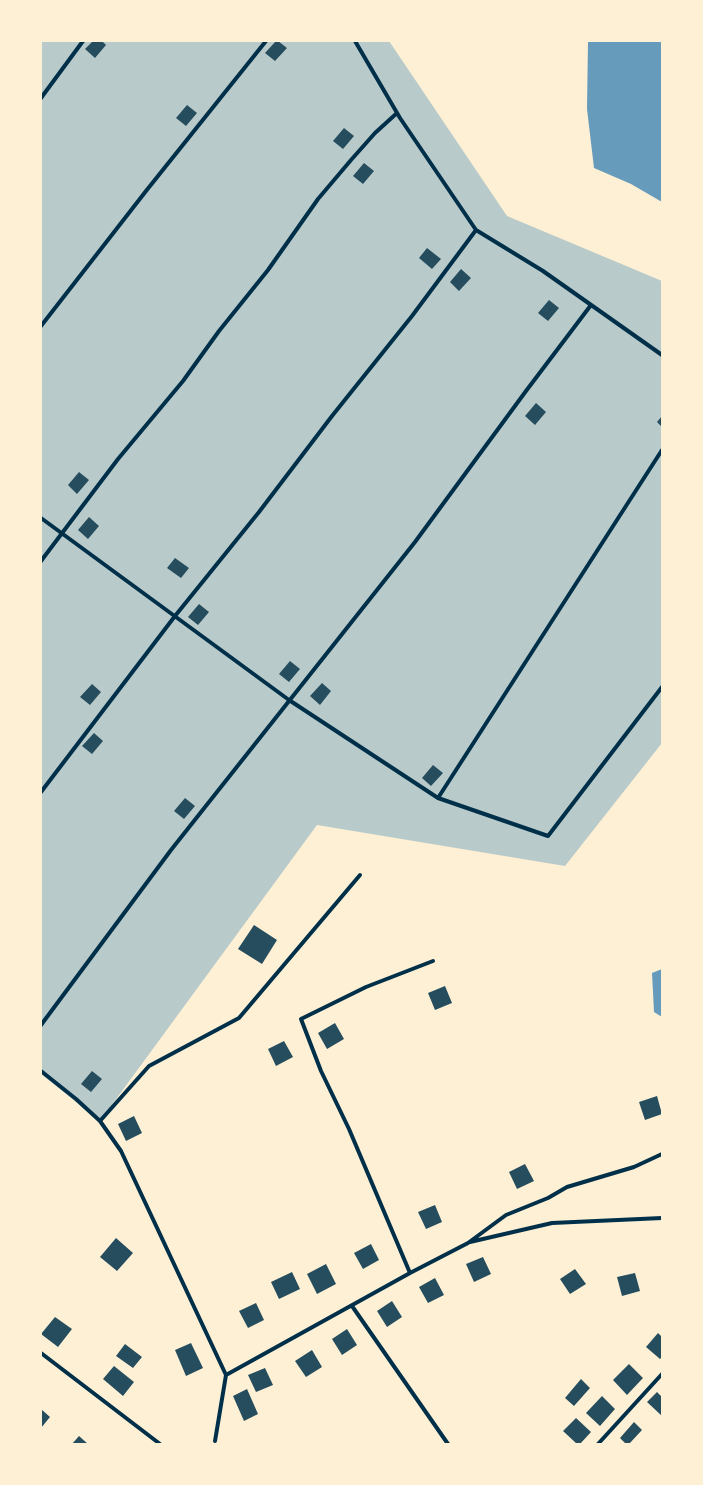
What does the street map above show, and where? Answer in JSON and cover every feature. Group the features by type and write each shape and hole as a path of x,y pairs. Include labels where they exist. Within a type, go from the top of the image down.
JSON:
{"street":[{"path":"41,98 82,41"},
{"path":"41,326 146,191 266,41"},
{"path":"355,41 398,113 476,230 543,271 662,356"},
{"path":"41,561 118,459 183,381 219,331 268,270 318,199 375,133 398,113"},
{"path":"41,792 175,616 259,512 332,416 412,316 476,230"},
{"path":"41,1025 171,850 415,542 530,385 591,305"},
{"path":"438,798 662,450"},
{"path":"41,518 289,700 438,798 548,836 662,688"},
{"path":"100,1121 149,1066 239,1018 360,875"},
{"path":"410,1273 349,1129 321,1071 301,1019 366,987 433,961"},
{"path":"41,1071 76,1099 100,1121 121,1151 226,1375 215,1443"},
{"path":"226,1375 410,1273 468,1243 506,1215 548,1198 567,1187 634,1167 662,1154"},
{"path":"468,1243 552,1223 662,1218"},
{"path":"352,1306 448,1444"},
{"path":"41,1354 160,1444"},
{"path":"598,1444 662,1374"}],"shaded area":[{"path":"41,41 389,41 507,216 662,281 662,743 565,866 317,825 100,1121 41,1074"}],"water":[{"path":"588,41 662,41 662,202 631,184 594,168 587,109"},
{"path":"662,969 662,1017 654,1012 652,973"}],"building":[{"path":"93,41 102,41 106,45 95,58 85,49"},
{"path":"276,41 287,48 275,61 265,53"},
{"path":"187,105 197,113 186,126 176,118"},
{"path":"344,128 354,136 343,149 333,141"},
{"path":"364,163 374,171 363,184 353,176"},
{"path":"427,248 441,259 432,269 419,258"},
{"path":"461,269 471,278 459,291 450,282"},
{"path":"549,300 559,308 548,321 538,313"},
{"path":"536,403 546,412 535,425 525,416"},
{"path":"662,416 662,427 657,422"},
{"path":"79,472 89,480 77,494 68,485"},
{"path":"89,517 99,526 88,539 78,530"},
{"path":"175,558 189,568 181,578 167,568"},
{"path":"199,604 209,612 198,625 188,617"},
{"path":"290,661 300,669 289,682 279,674"},
{"path":"322,683 331,691 320,705 310,696"},
{"path":"92,684 101,692 90,705 80,697"},
{"path":"94,733 103,741 92,754 82,746"},
{"path":"433,765 443,773 431,786 422,778"},
{"path":"185,798 195,806 184,819 174,811"},
{"path":"254,925 277,940 262,964 238,949"},
{"path":"445,986 452,1003 435,1010 428,993"},
{"path":"335,1023 344,1039 327,1049 318,1033"},
{"path":"284,1041 293,1057 276,1066 268,1049"},
{"path":"92,1071 102,1079 91,1092 81,1084"},
{"path":"657,1096 662,1114 645,1120 639,1102"},
{"path":"134,1116 142,1133 126,1141 118,1124"},
{"path":"525,1164 534,1181 517,1189 509,1172"},
{"path":"435,1205 442,1222 426,1229 418,1212"},
{"path":"116,1238 133,1253 117,1271 100,1257"},
{"path":"371,1244 379,1260 363,1269 354,1253"},
{"path":"483,1257 491,1274 474,1282 466,1264"},
{"path":"326,1264 336,1284 317,1294 307,1274"},
{"path":"575,1269 586,1284 570,1294 560,1279"},
{"path":"292,1272 300,1289 279,1299 271,1282"},
{"path":"635,1273 640,1291 622,1296 617,1277"},
{"path":"435,1278 444,1295 428,1303 419,1287"},
{"path":"392,1301 402,1317 387,1327 377,1311"},
{"path":"256,1303 264,1320 248,1328 239,1311"},
{"path":"55,1317 72,1329 58,1347 41,1334"},
{"path":"347,1329 357,1345 342,1355 332,1339"},
{"path":"658,1333 662,1337 662,1357 660,1359 646,1347"},
{"path":"191,1343 203,1368 186,1376 175,1350"},
{"path":"125,1344 142,1357 133,1368 116,1356"},
{"path":"312,1350 322,1367 306,1377 295,1361"},
{"path":"629,1364 643,1378 627,1395 613,1380"},
{"path":"114,1366 134,1382 123,1396 103,1379"},
{"path":"265,1368 273,1385 256,1392 248,1375"},
{"path":"581,1379 590,1388 574,1406 565,1398"},
{"path":"247,1389 258,1414 244,1421 233,1396"},
{"path":"657,1392 662,1397 662,1416 647,1402"},
{"path":"602,1396 615,1409 600,1426 586,1413"},
{"path":"41,1409 50,1417 41,1428"},
{"path":"576,1418 591,1432 580,1444 577,1444 563,1431"},
{"path":"634,1422 642,1430 629,1444 626,1444 620,1438"},
{"path":"79,1436 88,1444 72,1444"}]}
